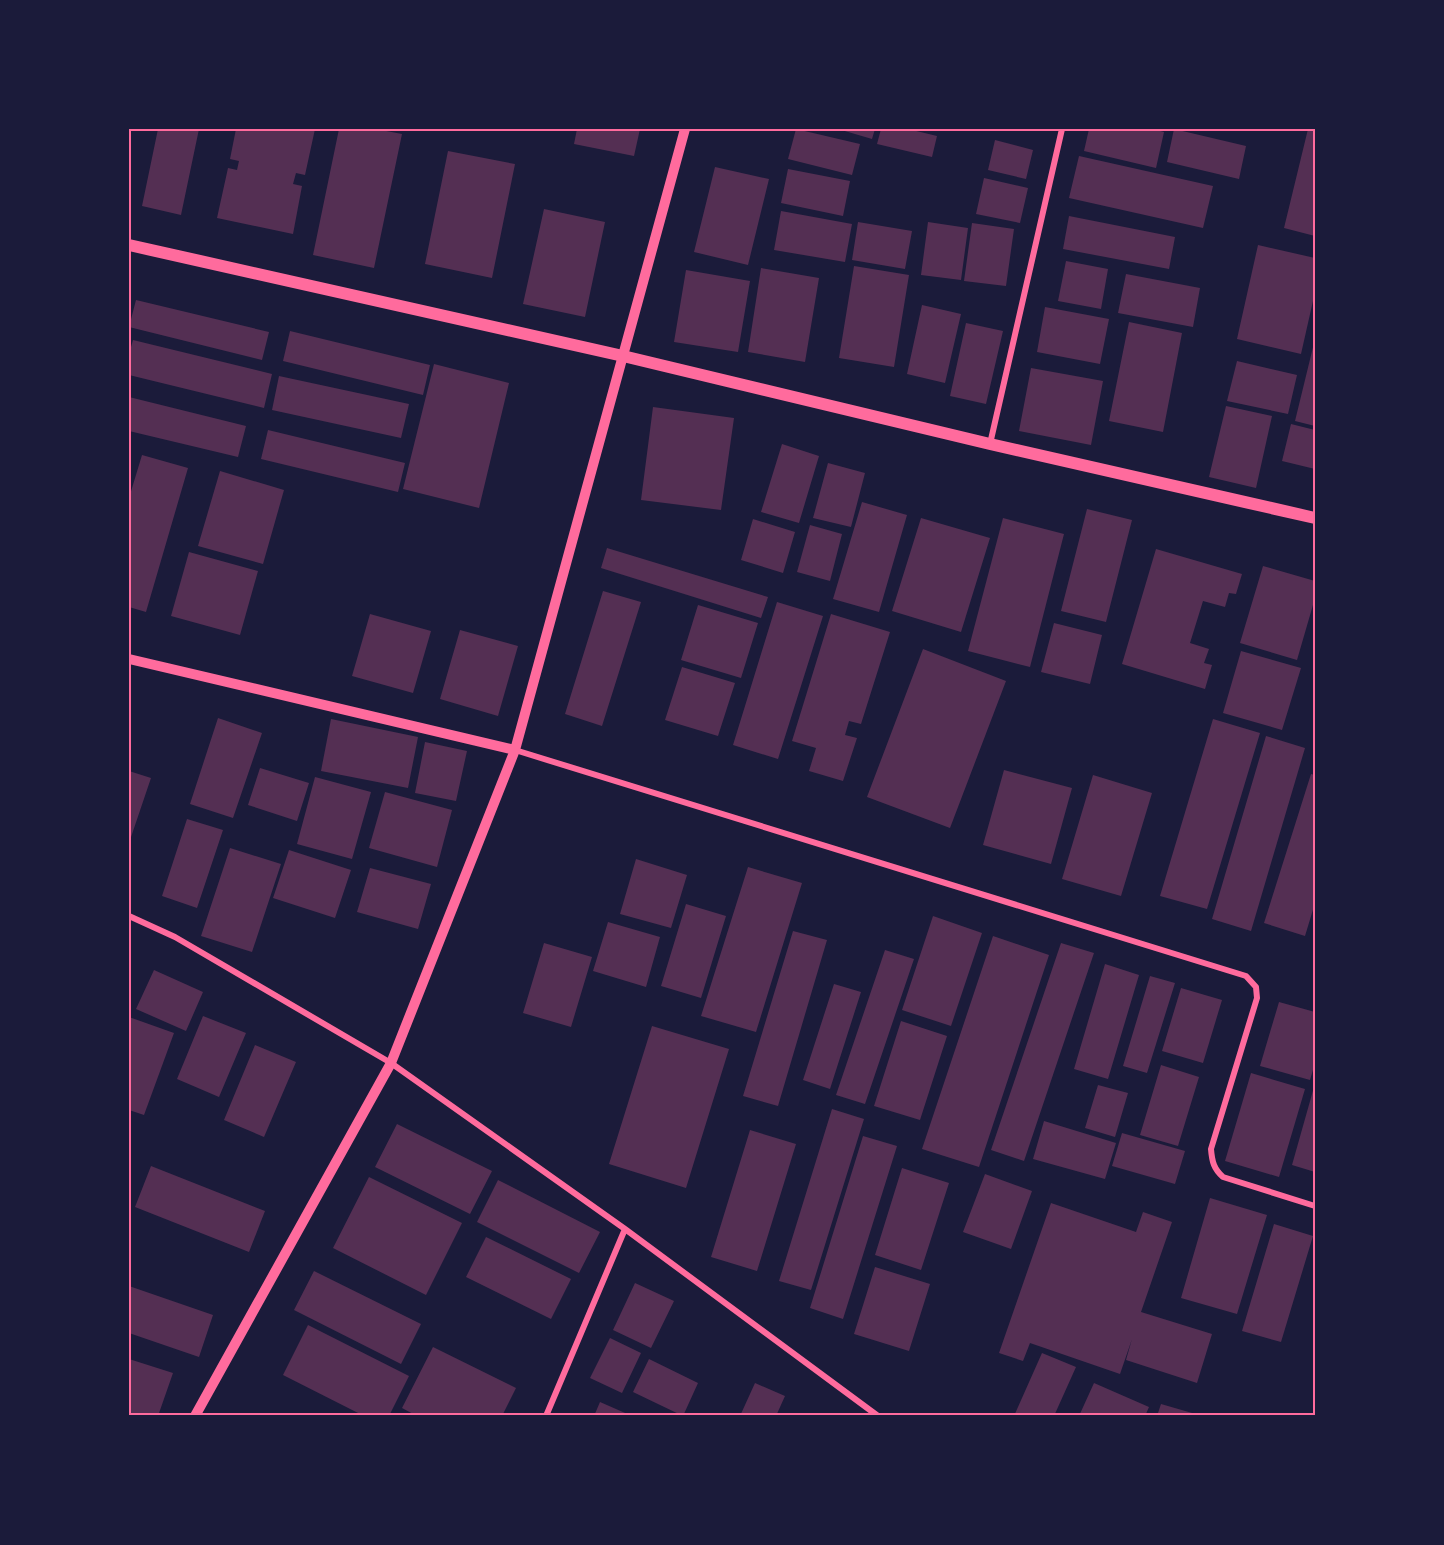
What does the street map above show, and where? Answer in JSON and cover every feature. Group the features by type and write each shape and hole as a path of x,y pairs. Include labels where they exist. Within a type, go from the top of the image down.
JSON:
{"main road":[{"path":"129,245 623,356 990,444 1315,518"}],"street":[{"path":"195,1416 391,1063 515,750 685,129"},
{"path":"990,444 1062,129"},
{"path":"129,659 515,750 1246,976 1256,987 1257,998 1211,1149 1212,1160 1215,1170 1223,1177 1315,1206"},
{"path":"129,916 175,936 391,1063 625,1228 878,1416"},
{"path":"546,1416 625,1228"}],"building":[{"path":"158,129 199,129 181,215 142,206"},
{"path":"236,129 315,129 305,175 296,173 293,184 302,186 293,234 217,218 228,168 237,170 239,161 230,159"},
{"path":"339,129 376,129 402,134 374,268 313,255"},
{"path":"577,129 640,129 634,156 574,144"},
{"path":"796,129 860,144 852,175 788,159"},
{"path":"838,129 875,129 872,139"},
{"path":"881,129 908,129 937,136 932,157 877,144"},
{"path":"1089,129 1153,129 1164,132 1156,168 1084,151"},
{"path":"1174,129 1246,146 1239,179 1167,162"},
{"path":"1308,129 1315,129 1315,236 1284,228"},
{"path":"995,140 1033,150 1026,179 988,170"},
{"path":"448,151 515,164 492,278 425,264"},
{"path":"1079,156 1213,186 1203,228 1069,198"},
{"path":"715,167 769,179 748,265 694,252"},
{"path":"788,169 850,181 843,216 781,203"},
{"path":"984,178 1028,188 1020,223 976,214"},
{"path":"544,209 605,222 585,317 523,304"},
{"path":"781,211 852,224 845,262 774,250"},
{"path":"1069,216 1175,237 1169,269 1063,249"},
{"path":"858,222 912,231 905,269 852,260"},
{"path":"928,222 968,228 961,280 921,275"},
{"path":"972,223 1014,229 1006,286 964,281"},
{"path":"1258,245 1315,258 1315,292 1301,354 1237,339"},
{"path":"1066,261 1108,269 1101,309 1058,301"},
{"path":"854,266 909,275 894,367 839,358"},
{"path":"761,268 819,278 805,362 748,352"},
{"path":"686,270 750,281 738,352 674,342"},
{"path":"1126,274 1200,288 1193,327 1118,313"},
{"path":"136,300 269,332 262,360 129,327"},
{"path":"922,305 961,314 945,383 907,374"},
{"path":"1045,307 1109,319 1100,364 1037,352"},
{"path":"1129,322 1182,333 1163,432 1109,421"},
{"path":"966,323 1003,331 986,404 950,396"},
{"path":"290,331 430,365 423,395 283,361"},
{"path":"133,340 272,374 264,408 129,375 129,354"},
{"path":"1315,343 1315,426 1295,421"},
{"path":"1237,361 1297,375 1288,414 1227,401"},
{"path":"434,364 509,383 479,508 403,489"},
{"path":"1031,368 1103,381 1091,445 1019,431"},
{"path":"279,376 409,404 401,438 272,410"},
{"path":"129,397 246,426 238,457 129,431"},
{"path":"1226,406 1272,416 1256,488 1209,477"},
{"path":"653,407 734,418 721,510 641,500"},
{"path":"1291,424 1315,430 1315,469 1282,461"},
{"path":"268,430 405,463 398,492 261,459"},
{"path":"782,444 819,456 799,523 761,512"},
{"path":"142,455 188,468 146,612 129,607 129,498"},
{"path":"828,463 865,473 851,527 813,518"},
{"path":"220,471 284,490 263,564 198,546"},
{"path":"862,502 907,515 879,612 833,599"},
{"path":"1087,509 1132,520 1106,622 1061,611"},
{"path":"921,518 990,538 961,632 892,611"},
{"path":"1003,518 1064,534 1030,667 968,651"},
{"path":"753,519 795,532 783,573 741,560"},
{"path":"810,525 842,534 830,581 797,572"},
{"path":"607,548 768,597 761,618 601,568"},
{"path":"1156,549 1242,574 1236,594 1229,593 1225,607 1203,601 1190,643 1209,649 1204,663 1212,665 1205,689 1122,664"},
{"path":"189,552 258,571 240,635 171,616"},
{"path":"1263,566 1315,581 1315,598 1297,660 1240,643"},
{"path":"603,591 641,602 602,726 565,714"},
{"path":"777,602 823,616 778,759 733,745"},
{"path":"698,605 758,623 741,678 681,660"},
{"path":"370,614 431,631 413,693 352,676"},
{"path":"831,614 890,632 861,724 849,721 845,735 857,738 843,781 809,771 816,748 792,741"},
{"path":"1054,623 1102,635 1090,684 1041,672"},
{"path":"460,630 518,646 498,716 440,699"},
{"path":"923,649 1006,681 950,828 867,797"},
{"path":"1241,651 1301,668 1282,730 1223,713"},
{"path":"682,667 735,683 718,736 665,720"},
{"path":"218,718 262,733 233,818 190,804"},
{"path":"331,719 418,737 408,788 321,771"},
{"path":"1213,719 1260,733 1207,909 1160,896"},
{"path":"1266,736 1305,748 1251,931 1212,919"},
{"path":"425,742 467,751 456,801 415,793"},
{"path":"260,768 309,783 297,821 248,805"},
{"path":"1004,770 1072,788 1051,864 983,845"},
{"path":"129,771 151,778 129,843"},
{"path":"1311,774 1315,775 1315,903 1305,936 1264,923"},
{"path":"1093,775 1152,793 1121,896 1062,879"},
{"path":"315,777 371,792 352,859 297,844"},
{"path":"385,792 452,810 437,867 369,848"},
{"path":"187,819 223,830 197,908 162,896"},
{"path":"230,848 281,864 252,952 201,936"},
{"path":"289,850 351,870 335,918 273,898"},
{"path":"636,859 687,875 671,928 620,914"},
{"path":"748,867 802,883 756,1032 701,1016"},
{"path":"370,868 431,884 418,929 357,912"},
{"path":"686,904 726,916 701,998 661,986"},
{"path":"933,916 982,933 951,1026 902,1010"},
{"path":"608,922 660,937 646,987 593,971"},
{"path":"793,931 827,940 778,1106 743,1096"},
{"path":"993,936 1049,955 979,1167 922,1149"},
{"path":"544,943 592,957 571,1027 523,1013"},
{"path":"1061,943 1094,953 1024,1161 991,1150"},
{"path":"885,950 914,959 865,1104 836,1095"},
{"path":"1105,964 1139,975 1108,1079 1074,1069"},
{"path":"154,970 203,992 186,1031 136,1009"},
{"path":"1150,976 1175,983 1147,1073 1123,1066"},
{"path":"834,984 861,992 830,1089 803,1080"},
{"path":"1181,988 1222,1000 1203,1063 1162,1051"},
{"path":"1279,1002 1315,1012 1315,1063 1310,1080 1260,1066"},
{"path":"203,1016 246,1033 219,1097 177,1079"},
{"path":"129,1017 174,1033 144,1115 129,1110"},
{"path":"901,1021 947,1036 920,1120 874,1106"},
{"path":"652,1026 729,1049 686,1188 609,1164"},
{"path":"255,1045 296,1062 264,1137 224,1120"},
{"path":"1161,1065 1199,1077 1178,1146 1140,1135"},
{"path":"1251,1073 1305,1089 1279,1177 1225,1161"},
{"path":"1098,1085 1128,1093 1115,1137 1085,1128"},
{"path":"1315,1088 1315,1172 1292,1165"},
{"path":"832,1109 864,1119 811,1290 779,1281"},
{"path":"1044,1121 1116,1143 1105,1179 1033,1159"},
{"path":"397,1124 492,1171 470,1214 375,1167"},
{"path":"750,1130 796,1144 757,1271 711,1257"},
{"path":"1122,1133 1185,1151 1175,1184 1112,1166"},
{"path":"863,1136 897,1146 843,1319 810,1308"},
{"path":"151,1166 265,1211 249,1252 135,1207"},
{"path":"902,1168 949,1183 921,1270 875,1255"},
{"path":"985,1174 1032,1191 1011,1249 963,1232"},
{"path":"369,1177 462,1223 426,1295 333,1248"},
{"path":"498,1180 600,1232 579,1273 477,1222"},
{"path":"1210,1198 1267,1215 1237,1314 1181,1298"},
{"path":"1051,1203 1136,1232 1143,1212 1172,1222 1141,1312 1212,1334 1197,1383 1126,1360 1132,1339 1120,1374 1030,1343 1023,1361 999,1353"},
{"path":"1274,1224 1313,1236 1281,1342 1242,1331"},
{"path":"486,1237 571,1279 551,1319 466,1277"},
{"path":"875,1267 930,1284 909,1351 854,1334"},
{"path":"314,1271 421,1324 401,1364 294,1310"},
{"path":"635,1283 674,1301 651,1348 613,1330"},
{"path":"129,1286 213,1315 199,1357 129,1333"},
{"path":"308,1325 409,1376 389,1416 364,1416 283,1375"},
{"path":"610,1338 641,1353 622,1393 590,1378"},
{"path":"433,1347 516,1388 502,1416 417,1416 402,1408"},
{"path":"1042,1353 1076,1367 1054,1416 1014,1416"},
{"path":"129,1359 173,1373 158,1416 129,1415"},
{"path":"649,1359 698,1383 683,1416 633,1392"},
{"path":"755,1383 785,1396 776,1416 740,1416"},
{"path":"1094,1383 1149,1407 1145,1416 1079,1416"},
{"path":"600,1402 632,1416 594,1416"},
{"path":"1161,1404 1199,1415 1199,1416 1157,1416"}]}
